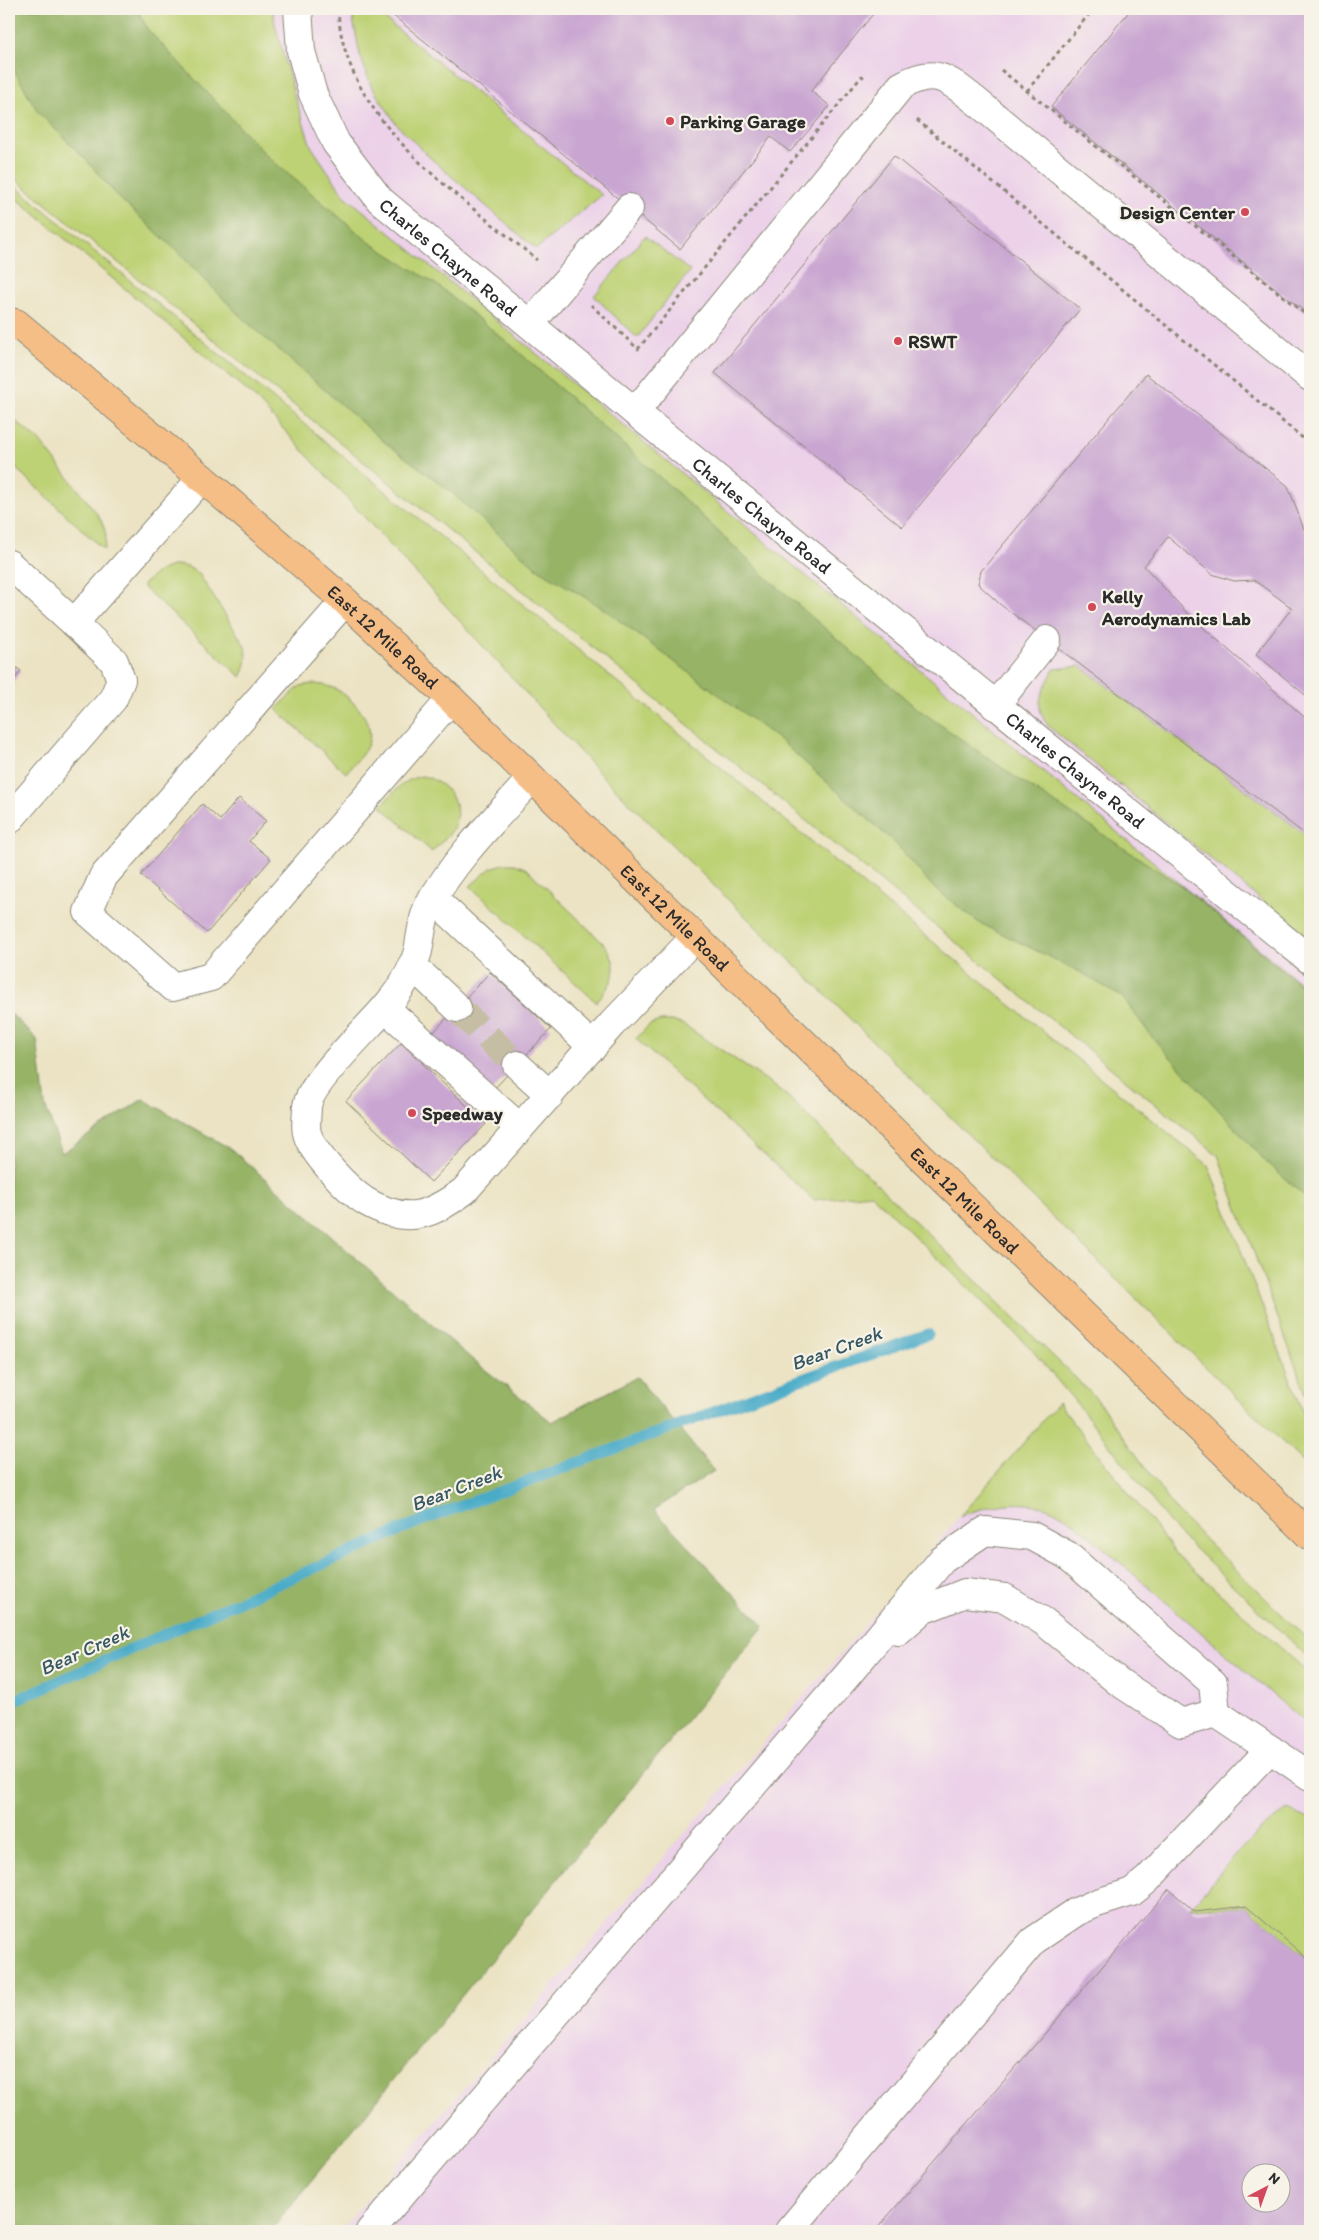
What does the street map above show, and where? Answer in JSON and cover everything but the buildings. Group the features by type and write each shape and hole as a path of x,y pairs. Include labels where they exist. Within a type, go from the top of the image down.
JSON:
{"main road":[{"name":"East 12 Mile Road","path":"11,320 202,478 345,601 451,699 1310,1536"}],"lane":[{"name":"Charles Chayne Road","path":"298,9 302,51 313,94 336,143 380,200 635,412 1310,960"},
{"path":"635,412 901,86 916,77 932,75 948,79 1310,377"},
{"path":"530,324 629,208"},
{"path":"74,623 202,478"},
{"path":"9,564 114,661 121,680 113,699 9,820"},
{"path":"345,601 103,877 88,912 173,987 211,977 451,699"},
{"path":"995,706 1047,640"},
{"path":"532,778 448,872 427,909 406,980 386,1008 320,1081 307,1104 307,1133 322,1160 362,1199 384,1212 409,1217 442,1207 464,1191 695,937"},
{"path":"433,898 593,1047"},
{"path":"412,965 457,1008"},
{"path":"386,1008 520,1128"},
{"path":"517,1065 550,1095"},
{"path":"370,2231 850,1672 942,1560 985,1531 1032,1536 1067,1555 1213,1683 1216,1713"},
{"path":"850,1672 922,1610 965,1593 1005,1598 1035,1616 1119,1682 1181,1723 1216,1713 1310,1776"},
{"path":"788,2231 1032,1941 1076,1912 1132,1892 1147,1880 1270,1749"}],"path":[{"path":"338,9 349,63 368,101 398,141 425,167 537,260"},
{"path":"1027,91 1093,9"},
{"path":"1001,70 1310,318"},
{"path":"588,303 638,349 862,76"},
{"path":"944,141 1310,444"}],"shaded area":[{"path":"9,9 1310,9 1310,1231 420,505"},
{"path":"1058,1403 1178,1556 1310,1676 1310,2231 340,2231"}],"green space":[{"path":"9,9 273,9 275,24 295,97 311,146 344,195 1310,991 1310,1405 1218,1155 9,174"},
{"path":"9,9 137,9 148,30 268,157 369,242 437,285 512,346 683,498 765,576 915,707 1015,777 1183,887 1310,993 1310,1201 1266,1162 1152,1037 1123,998 1082,973 978,922 933,887 897,845 781,741 601,607 538,569 445,487 383,441 241,317 177,251 120,199 87,161 38,112 9,61"},
{"path":"351,9 373,9 602,195 536,249 428,156 397,125 371,86 360,55"},
{"path":"9,181 922,933 1208,1165 1310,1430 1310,1469 604,778 253,396 9,192"},
{"path":"645,236 690,271 637,338 594,296"},
{"path":"9,416 39,440 98,515 105,532 104,550 9,462"},
{"path":"177,565 188,567 199,574 245,646 246,662 241,677 142,586 158,572"},
{"path":"1080,666 1310,838 1310,940 1049,727 1044,719 1040,705 1043,691 1054,669"},
{"path":"311,684 328,686 341,692 354,703 365,717 370,733 369,741 362,754 346,773 276,709 300,686"},
{"path":"422,776 439,783 446,789 452,796 457,813 451,832 432,852 381,806 404,783"},
{"path":"503,864 515,864 527,869 604,944 613,960 614,974 607,988 596,1002 470,886 491,868"},
{"path":"9,1012 37,1039 45,1105 62,1153 143,1099 231,1149 474,1361 552,1422 637,1377 714,1471 654,1510 764,1626 270,2231 9,2231"},
{"path":"660,1021 672,1021 684,1025 786,1095 1096,1398 1177,1512 1310,1642 1310,1659 1177,1532 1083,1411 1032,1350 871,1194 814,1200 636,1039 649,1025"},
{"path":"1058,1403 1178,1556 1310,1674 1310,1727 1077,1525 1060,1514 1031,1504 1007,1504 960,1516"},
{"path":"1288,1810 1310,1820 1310,1961 1246,1906 1190,1908 1248,1842"}],"waterway":[{"name":"Bear Creek","path":"9,1703 421,1521 928,1334"}],"tunnel":[{"path":"457,1008 517,1065"}],"place":[{"name":"Parking Garage","path":"670,121"},
{"name":"Design Center","path":"1245,212"},
{"name":"RSWT","path":"898,341"},
{"name":"Kelly Aerodynamics Lab","path":"1092,607"},
{"name":"Speedway","path":"412,1113"}]}
